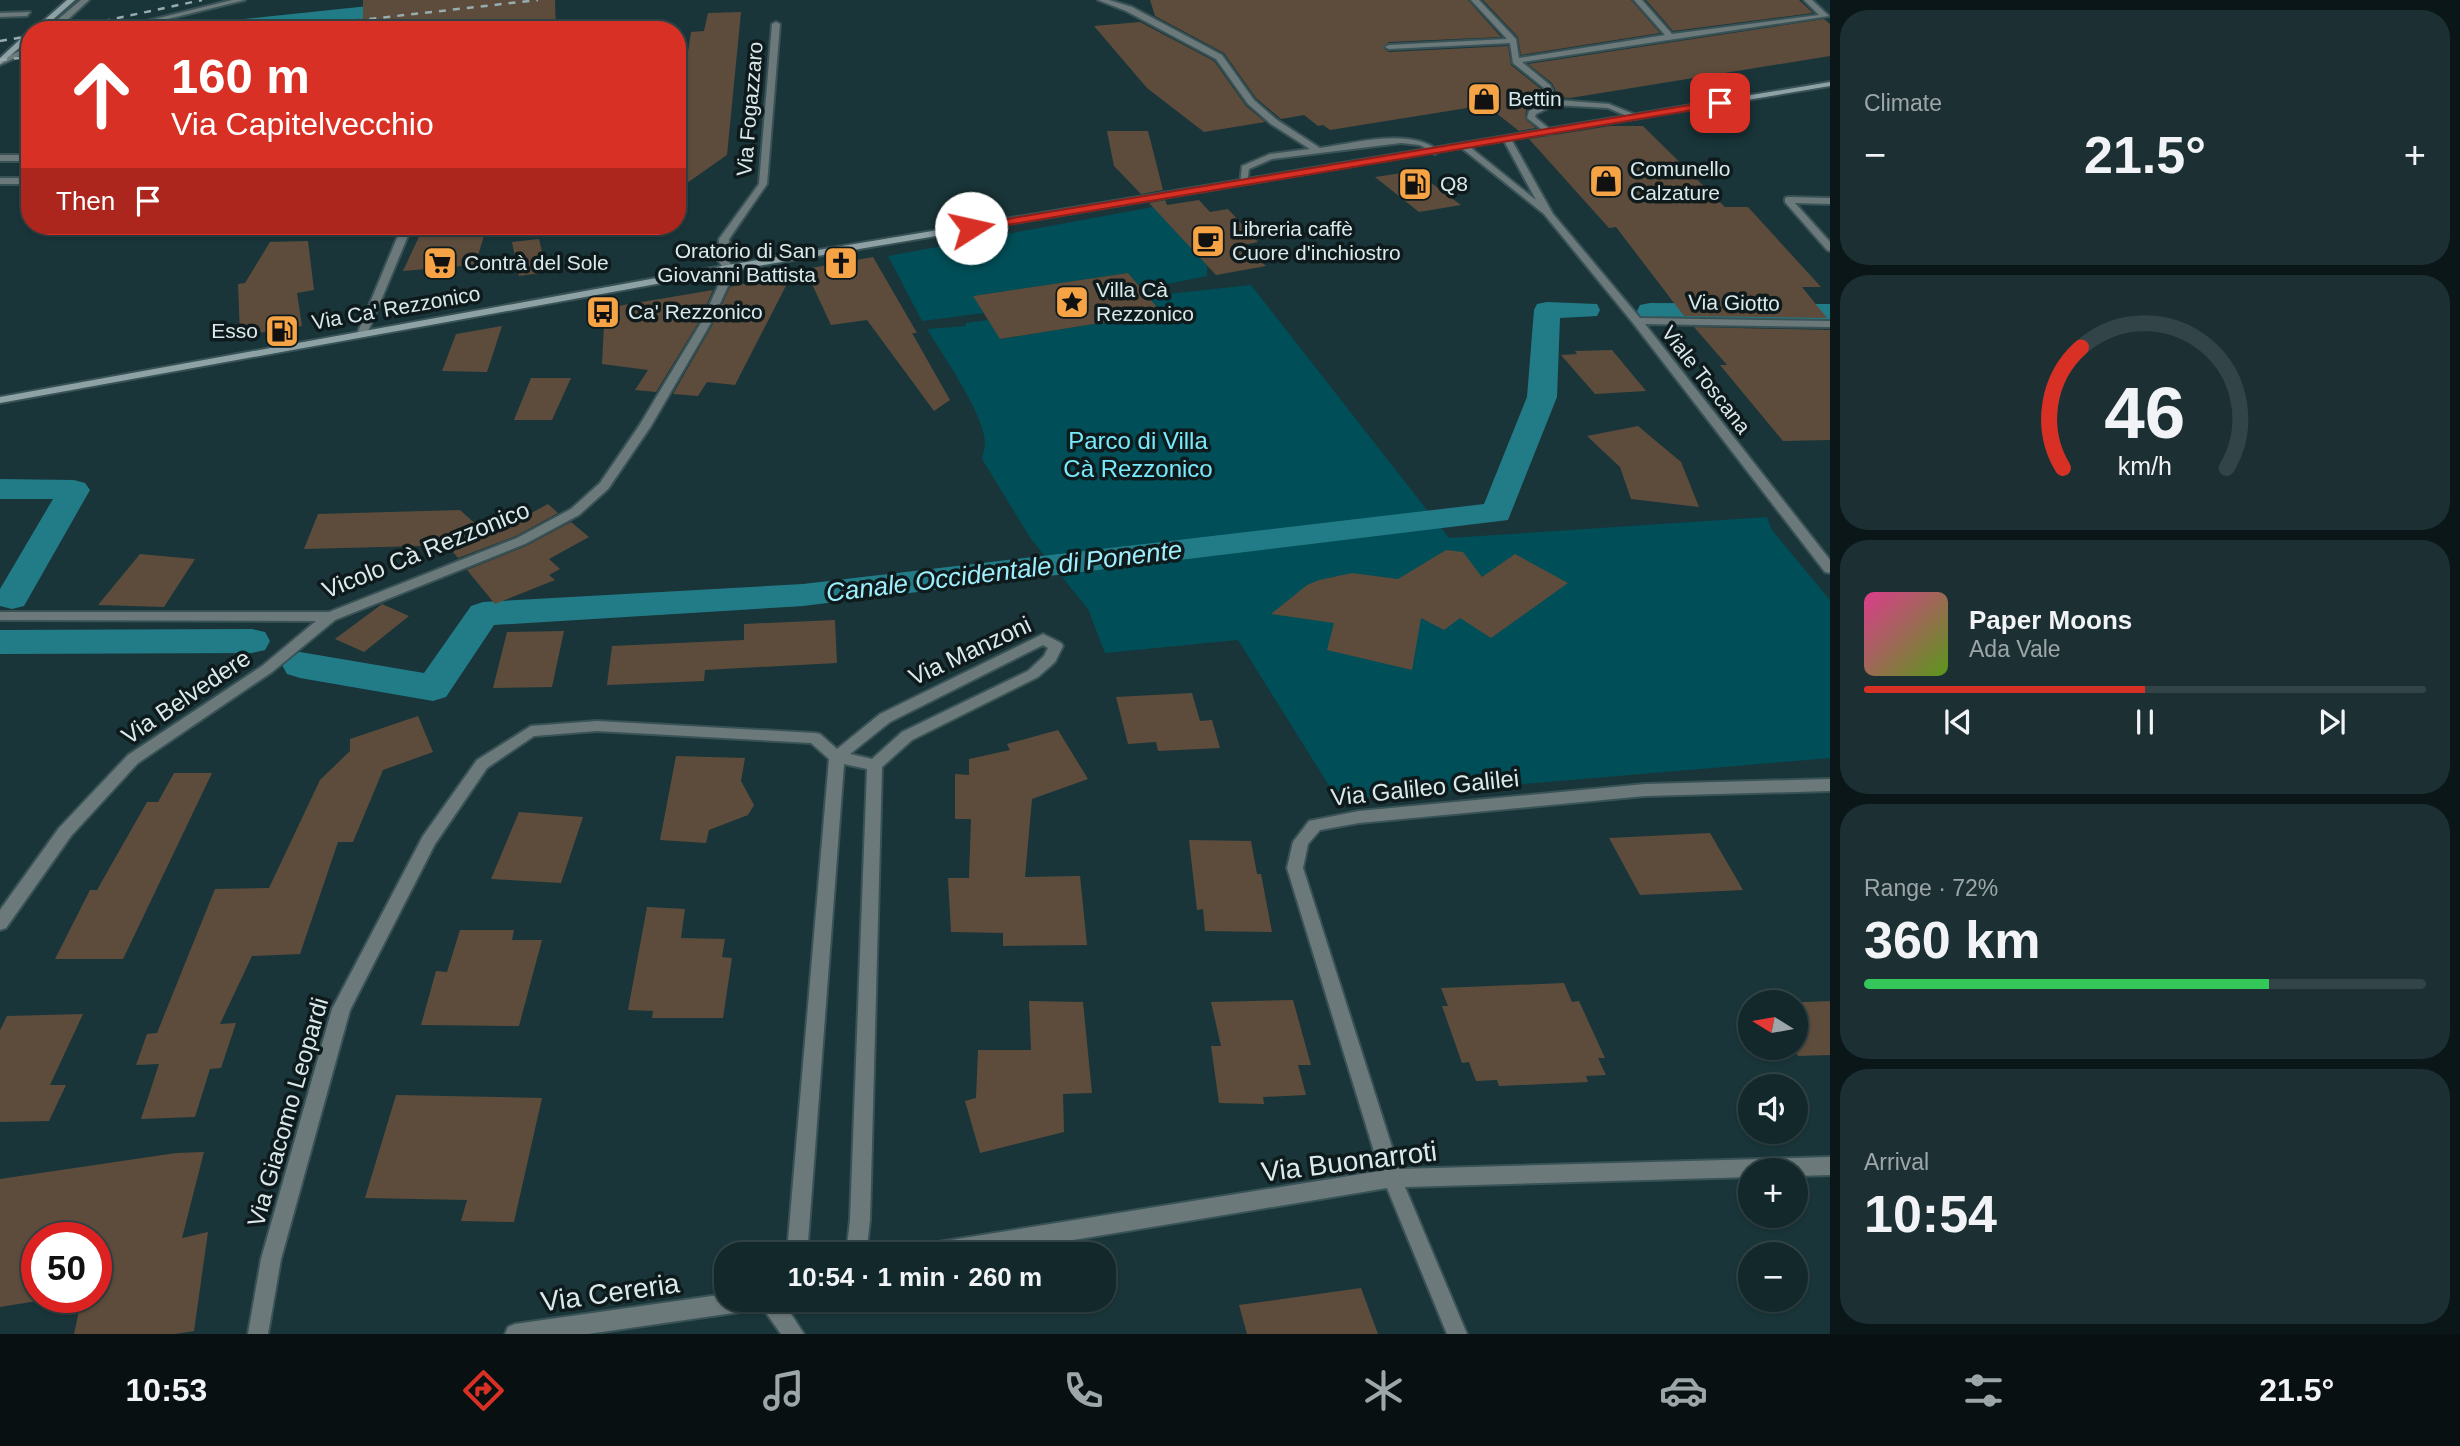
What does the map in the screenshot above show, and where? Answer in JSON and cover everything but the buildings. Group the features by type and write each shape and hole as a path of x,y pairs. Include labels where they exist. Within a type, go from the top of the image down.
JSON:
{"main road":[{"path":"46,21 71,0"},
{"path":"0,62 21,44"},
{"name":"Via Ca' Rezzonico","path":"0,400 728,268 1830,84"}],"street":[{"path":"62,21 85,0"},
{"path":"152,21 242,0"},
{"path":"1102,0 1129,9 1219,57 1251,102 1274,122 1319,151"},
{"path":"1475,0 1513,41 1516,61 1548,88 1554,102"},
{"path":"1639,0 1670,36"},
{"path":"1516,61 1670,36 1825,16 1808,0"},
{"path":"0,15 26,14"},
{"name":"Via Fogazzaro","path":"728,268 723,260 724,239 763,184 776,24"},
{"path":"1389,47 1513,41"},
{"path":"0,62 21,52"},
{"path":"1549,132 1531,118 1532,113 1554,102 1609,106 1637,117"},
{"name":"Viale Toscana","path":"1507,139 1549,215 1637,321 1830,569"},
{"path":"1243,183 1245,168 1270,157 1401,141 1422,143 1436,151"},
{"name":"Viale Toscana","path":"1463,146 1549,215"},
{"path":"0,158 21,158"},
{"path":"0,181 21,181"},
{"path":"1830,201 1788,200 1830,248"},
{"path":"362,334 403,235"},
{"name":"Vicolo Cà Rezzonico","path":"0,616 330,617 521,541 575,512 604,486 652,414 707,321 728,268"},
{"name":"Via Giotto","path":"1637,321 1830,324"},
{"name":"Via Belvedere","path":"0,923 65,832 133,759 267,669 330,617"},
{"name":"Via Manzoni","path":"836,757 885,718 1044,639 1056,646 1051,659 1033,674 907,736 875,765"},
{"name":"Via Giacomo Leopardi","path":"258,1334 271,1259 341,1009 429,840 482,764 531,731 597,726 815,738 836,757"},
{"path":"798,1242 836,757 875,765 861,1207 857,1242"},
{"name":"Via Galileo Galilei","path":"1457,1334 1392,1178 1295,868 1301,842 1315,825 1359,817 1645,790 1830,785"},
{"name":"Via Buonarroti","path":"1000,1242 1392,1178 1830,1166"},
{"name":"Via Cereria","path":"515,1334 714,1306"},
{"path":"778,1312 794,1334"}],"green space":[{"path":"1153,207 1207,265 1207,276 1142,289 1128,273 974,296 984,313 922,321 888,256"},
{"name":"Parco di Villa Cà Rezzonico","path":"1251,285 1449,538 1767,517 1772,530 1830,600 1830,758 1338,800 1238,640 1105,653 1088,609 1031,539 982,459 985,442 978,416 927,329 966,326 966,323 988,320 1001,339 1161,313 1148,296"}],"waterway":[{"path":"281,21 478,0"},
{"name":"Canale Occidentale di Ponente","path":"300,665 433,688 483,614 803,595 1497,513 1542,397 1547,310 1587,310"},
{"name":"Canale Occidentale di Ponente","path":"1650,311 1830,312"},
{"name":"Canale Occidentale di Ponente","path":"0,489 74,490 12,598"},
{"name":"Canale Occidentale di Ponente","path":"0,642 252,641"}],"railway":[{"path":"104,21 202,0"},
{"path":"352,21 538,0"},
{"path":"0,41 21,38"},
{"path":"0,60 21,58"}],"place":[{"name":"Bettin","path":"1484,99"},
{"name":"Comunello Calzature","path":"1606,181"},
{"name":"Q8","path":"1415,184"},
{"name":"Libreria caffè Cuore d'inchiostro","path":"1208,241"},
{"name":"Contrà del Sole","path":"440,263"},
{"name":"Oratorio di San Giovanni Battista","path":"841,263"},
{"name":"Villa Cà Rezzonico","path":"1072,302"},
{"name":"Ca' Rezzonico","path":"603,312"},
{"name":"Esso","path":"282,331"}],"route":[{"path":"971,228 1720,103"}]}
